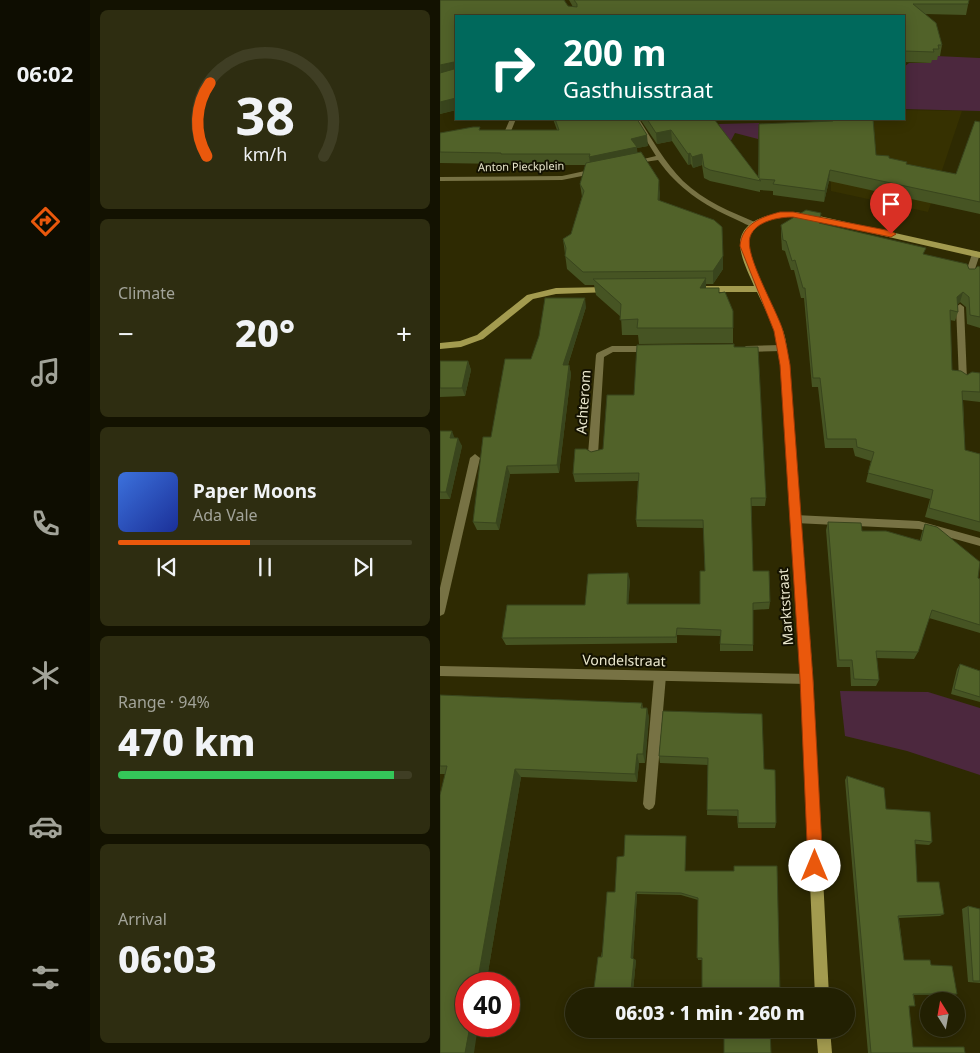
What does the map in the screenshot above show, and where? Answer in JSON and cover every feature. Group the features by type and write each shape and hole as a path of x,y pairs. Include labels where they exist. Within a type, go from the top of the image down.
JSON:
{"street":[{"path":"487,134 507,135 513,120"},
{"path":"637,120 674,176 689,190 710,204 754,225 770,217 793,214 858,226 978,254 969,275"},
{"path":"626,165 661,157"},
{"name":"Anton Pieckplein","path":"440,179 562,178 598,170"},
{"name":"Marktstraat","path":"754,225 745,238 744,246 778,331 782,348 806,679 822,988"},
{"path":"701,290 760,289"},
{"path":"440,346 460,344 480,337 530,297 556,291 617,290"},
{"path":"960,307 963,380"},
{"path":"735,349 782,348"},
{"name":"Achterom","path":"593,454 600,355 612,349 659,349"},
{"path":"440,611 475,458"},
{"path":"795,519 919,525 980,542"},
{"name":"Vondelstraat","path":"440,671 806,679"},
{"path":"649,804 660,676"},
{"path":"824,1038 825,1053"}],"shaded area":[{"path":"936,56 980,58 980,111 905,109 905,66 909,63 931,63 931,60"},
{"path":"905,110 962,111 928,212 831,191 830,120 905,120"},
{"path":"759,123 758,139 735,133 727,148 719,124"},
{"path":"840,691 928,692 980,708 980,775 907,751 845,736"}],"building":[{"path":"440,0 564,0 568,6 577,7 574,0 969,0 968,4 913,4 936,23 942,45 938,45 939,49 933,49 934,52 905,51 905,15 455,15 455,98 440,102 440,73 454,69 454,62 440,65"},
{"path":"555,120 638,120 647,135 631,139 637,147 589,157 590,154 440,152 440,133 473,127 480,127 479,130 559,130"},
{"path":"648,120 715,120 759,178 759,124 873,120 876,155 889,156 889,158 907,162 906,164 956,174 975,121 980,122 980,202 830,170 825,191 773,184 775,180 759,179 761,181 710,170 704,167 702,154 692,157 690,153 688,154 671,130 656,133"},
{"path":"641,152 659,180 658,200 714,220 722,227 723,256 713,271 583,272 565,256 566,248 563,239 571,234 584,191 580,184 586,163"},
{"path":"806,210 821,213 819,223 926,248 923,254 967,264 969,269 980,267 980,317 970,315 969,297 963,292 957,297 958,312 950,310 952,370 961,371 967,375 972,372 980,373 980,392 962,391 965,450 980,454 980,522 929,508 933,490 868,473 874,452 857,447 856,439 827,439 820,378 813,378 805,288 803,288 795,260 792,261 786,241 783,240 781,225"},
{"path":"706,278 700,288 719,288 719,293 725,292 733,311 733,328 637,328 638,319 620,320 621,304 593,279"},
{"path":"545,298 585,298 563,365 569,365 557,465 507,466 496,523 473,522 483,437 491,437 505,359 531,359 539,336"},
{"path":"734,344 734,347 758,347 766,498 751,498 753,571 769,571 770,602 753,603 753,645 720,644 721,630 677,628 676,637 502,638 507,605 585,605 588,574 628,573 627,604 700,604 700,571 705,571 703,520 636,520 639,473 573,474 575,449 586,449 591,452 603,449 607,395 634,395 637,345"},
{"path":"440,361 468,361 462,388 440,388"},
{"path":"440,431 452,431 450,438 458,438 446,492 440,492"},
{"path":"828,522 861,523 862,531 886,531 921,541 925,524 937,527 980,562 978,578 980,579 980,625 932,610 918,652 876,651 879,680 854,679 852,660 839,660"},
{"path":"960,664 980,671 980,697 954,689"},
{"path":"440,695 642,703 641,708 647,708 643,754 637,754 635,774 515,769 479,972 455,972 455,1037 468,1037 465,1053 440,1053 440,795 447,766 440,766"},
{"path":"663,711 762,714 764,769 775,770 776,823 738,823 738,810 707,810 708,758 659,756"},
{"path":"847,776 884,788 886,809 930,812 932,842 915,840 917,882 939,882 944,914 898,916 904,960 930,960 931,965 952,966 957,992 920,992 920,994 913,994 915,1006 909,1006 913,1047 964,1047 965,1053 871,1053"},
{"path":"625,835 686,836 685,871 734,871 734,866 777,866 780,988 702,988 702,958 697,958 698,898 681,893 636,892 631,958 634,959 631,988 594,988 598,957 602,957 607,892 615,892 617,857 624,856"},
{"path":"968,906 980,909 980,981 973,981"},
{"path":"724,1038 770,1038 771,1053 724,1053"}],"route":[{"path":"815,866 815,832 809,761 806,679 785,365 778,331 744,246 748,231 754,225 770,217 780,215 793,214 817,218 891,234"}]}
